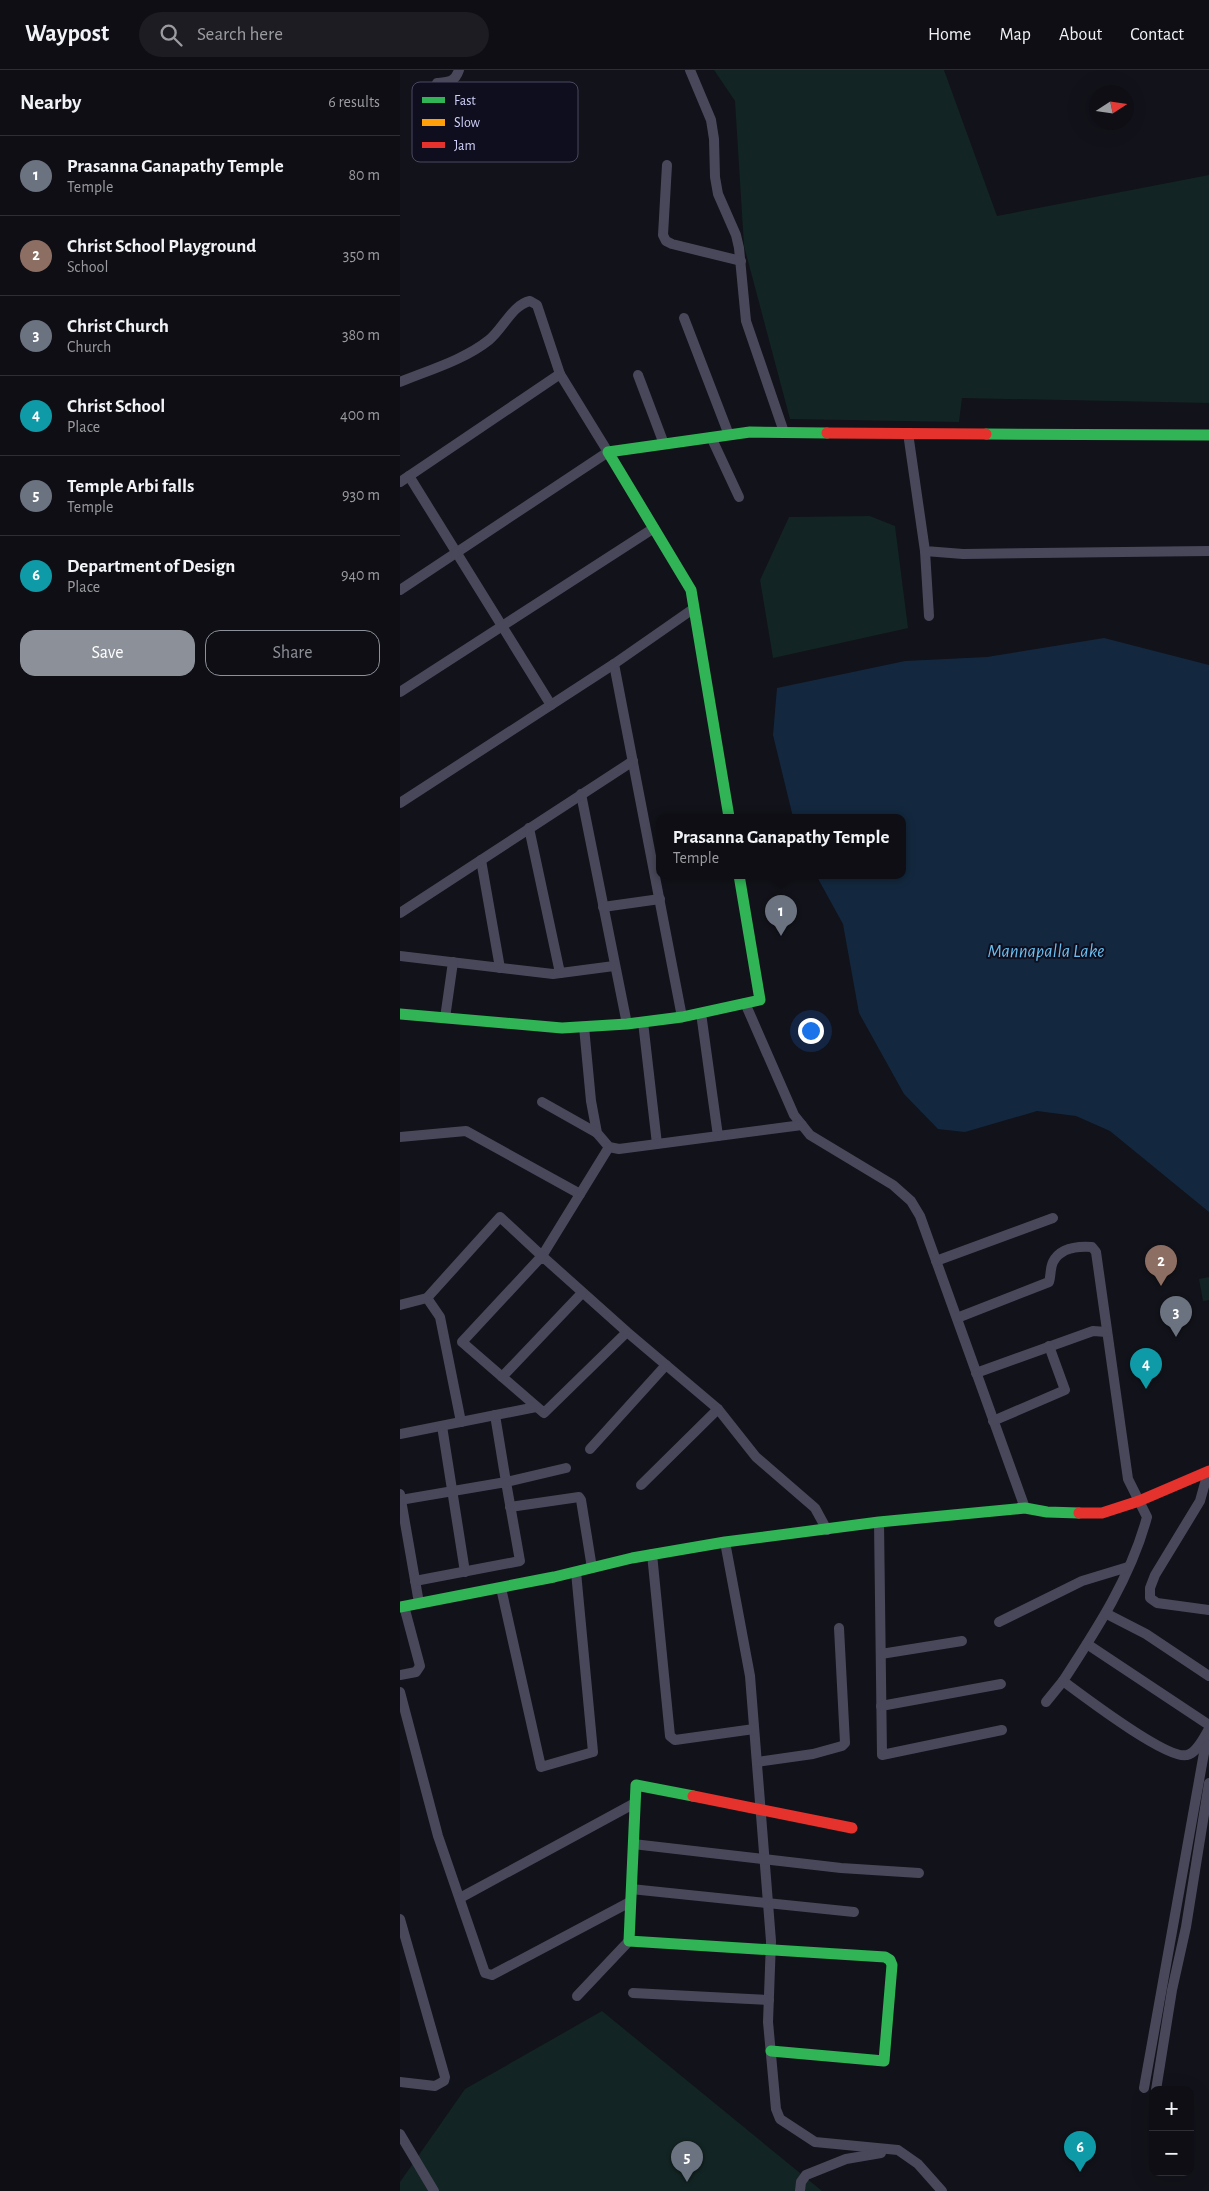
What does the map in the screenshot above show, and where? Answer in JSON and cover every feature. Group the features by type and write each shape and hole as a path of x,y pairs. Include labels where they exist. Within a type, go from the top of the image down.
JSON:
{"street":[{"path":"452,82 457,78 459,70"},
{"path":"690,70 711,120 718,194 736,235 741,261 746,321 784,432"},
{"path":"667,165 663,235 666,241 741,261"},
{"path":"400,382 474,351 490,339 522,303 530,301 537,305 560,374 691,590 728,814"},
{"path":"684,318 729,435"},
{"path":"551,705 456,552 404,479 560,374"},
{"path":"638,375 664,444"},
{"path":"400,590 608,452 750,432 1209,435"},
{"path":"908,433 925,552 929,616"},
{"path":"711,437 739,498"},
{"path":"400,692 654,528"},
{"path":"925,552 962,554 1209,550"},
{"path":"400,803 614,664 693,609"},
{"path":"614,664 633,761 655,848"},
{"path":"400,913 633,761"},
{"path":"581,794 627,1024"},
{"path":"529,828 560,973"},
{"path":"481,860 500,968"},
{"path":"658,879 682,1017"},
{"path":"400,1014 562,1028 627,1024 682,1017 760,1000 740,879"},
{"path":"603,907 660,899"},
{"path":"400,956 553,974 614,966"},
{"path":"445,1018 453,962"},
{"path":"745,1003 794,1114 810,1135 893,1185 911,1201 920,1216 1025,1508"},
{"path":"701,1013 718,1136"},
{"path":"643,1022 657,1144"},
{"path":"584,1027 591,1100 597,1134"},
{"path":"542,1102 597,1134 609,1147 619,1149 802,1124"},
{"path":"400,1137 466,1131 580,1194"},
{"path":"609,1147 542,1256 462,1342 544,1414 627,1332"},
{"path":"400,1305 427,1298 500,1217 582,1293 718,1409 756,1457 815,1508 827,1530"},
{"path":"936,1261 1052,1218"},
{"path":"957,1318 1048,1282 1052,1272 1052,1265 1057,1255 1076,1246 1092,1247 1096,1252 1128,1479 1147,1517 1141,1540 1107,1614 1063,1681 1046,1702"},
{"path":"502,1377 582,1293"},
{"path":"427,1298 440,1317 461,1422"},
{"path":"976,1373 1094,1331 1107,1332"},
{"path":"993,1421 1065,1390 1049,1346"},
{"path":"590,1449 666,1365"},
{"path":"400,1434 536,1407"},
{"path":"641,1485 718,1409"},
{"path":"415,1581 520,1561 494,1415"},
{"path":"442,1426 465,1572"},
{"path":"419,1603 400,1498 506,1482 566,1468"},
{"path":"400,1675 416,1672 420,1666 402,1606 501,1588 652,1554 725,1542 879,1522 1025,1508 1047,1512 1102,1513 1139,1501 1208,1472"},
{"path":"1208,1472 1200,1501 1155,1575 1150,1588 1150,1598 1157,1603 1209,1610"},
{"path":"510,1507 579,1497 592,1568"},
{"path":"879,1522 882,1754 1002,1730"},
{"path":"725,1542 744,1639 754,1728 771,1949 768,2022 776,2109 780,2118 789,2126 814,2142 898,2150 918,2164 942,2191"},
{"path":"652,1554 670,1736 676,1740 754,1728"},
{"path":"999,1622 1082,1581 1128,1567"},
{"path":"501,1588 541,1766 593,1752 576,1572"},
{"path":"1107,1614 1146,1634 1209,1676"},
{"path":"757,1762 813,1754 842,1746 846,1743 839,1628"},
{"path":"881,1654 962,1641"},
{"path":"1087,1644 1209,1725"},
{"path":"1063,1681 1117,1720 1173,1754 1185,1756 1192,1753 1209,1729"},
{"path":"881,1706 1001,1684"},
{"path":"400,1692 438,1836 485,1973 492,1975 630,1902"},
{"path":"1144,2088 1202,1762 1209,1744"},
{"path":"1157,2086 1172,1990 1186,1927 1209,1783"},
{"path":"577,1996 629,1940 636,1785 760,1808 852,1828"},
{"path":"460,1898 635,1803"},
{"path":"633,1844 840,1868 919,1873"},
{"path":"631,1889 854,1912"},
{"path":"400,1919 445,2074 444,2081 435,2086 400,2082"},
{"path":"629,1940 885,1957 890,1960 892,1965 886,2058 884,2061 771,2052"},
{"path":"633,1993 769,2000"},
{"path":"400,2134 434,2191"},
{"path":"800,2191 801,2182 806,2175 846,2159 898,2150"}],"shaded area":[{"path":"714,70 944,70 997,216 1209,175 1209,403 962,398 959,422 790,419 744,246 735,101"},
{"path":"870,516 895,526 908,628 773,658 760,580 789,517"},
{"path":"1209,1277 1209,1300 1203,1301 1199,1279"},
{"path":"602,2011 822,2191 400,2191 400,2182 465,2089"}],"water":[{"name":"Mannapalla Lake","path":"1104,638 1209,665 1209,1212 1110,1131 1076,1116 1037,1111 965,1132 938,1129 904,1094 859,1013 843,924 818,879 906,879 906,814 792,814 773,735 777,688 905,661 987,657"}],"traffic: fast":[{"path":"728,814 691,590 608,452 750,432 827,433"},
{"path":"986,434 1209,435"},
{"path":"400,1014 562,1028 627,1024 682,1017 760,1000 740,879"},
{"path":"400,1607 554,1577 632,1558 725,1542 879,1522 1025,1508 1047,1512 1079,1513"},
{"path":"693,1796 636,1785 629,1941 885,1957 890,1960 892,1965 884,2061 771,2051"}],"traffic: jam":[{"path":"827,433 986,434"},
{"path":"1079,1513 1102,1513 1139,1501 1209,1471"},
{"path":"693,1796 852,1828"}],"place":[{"name":"Prasanna Ganapathy Temple","path":"781,936"},
{"name":"Christ School Playground","path":"1161,1286"},
{"name":"Christ Church","path":"1176,1337"},
{"name":"Christ School","path":"1146,1389"},
{"name":"Department of Design","path":"1080,2172"},
{"name":"Temple Arbi falls","path":"687,2182"}]}
